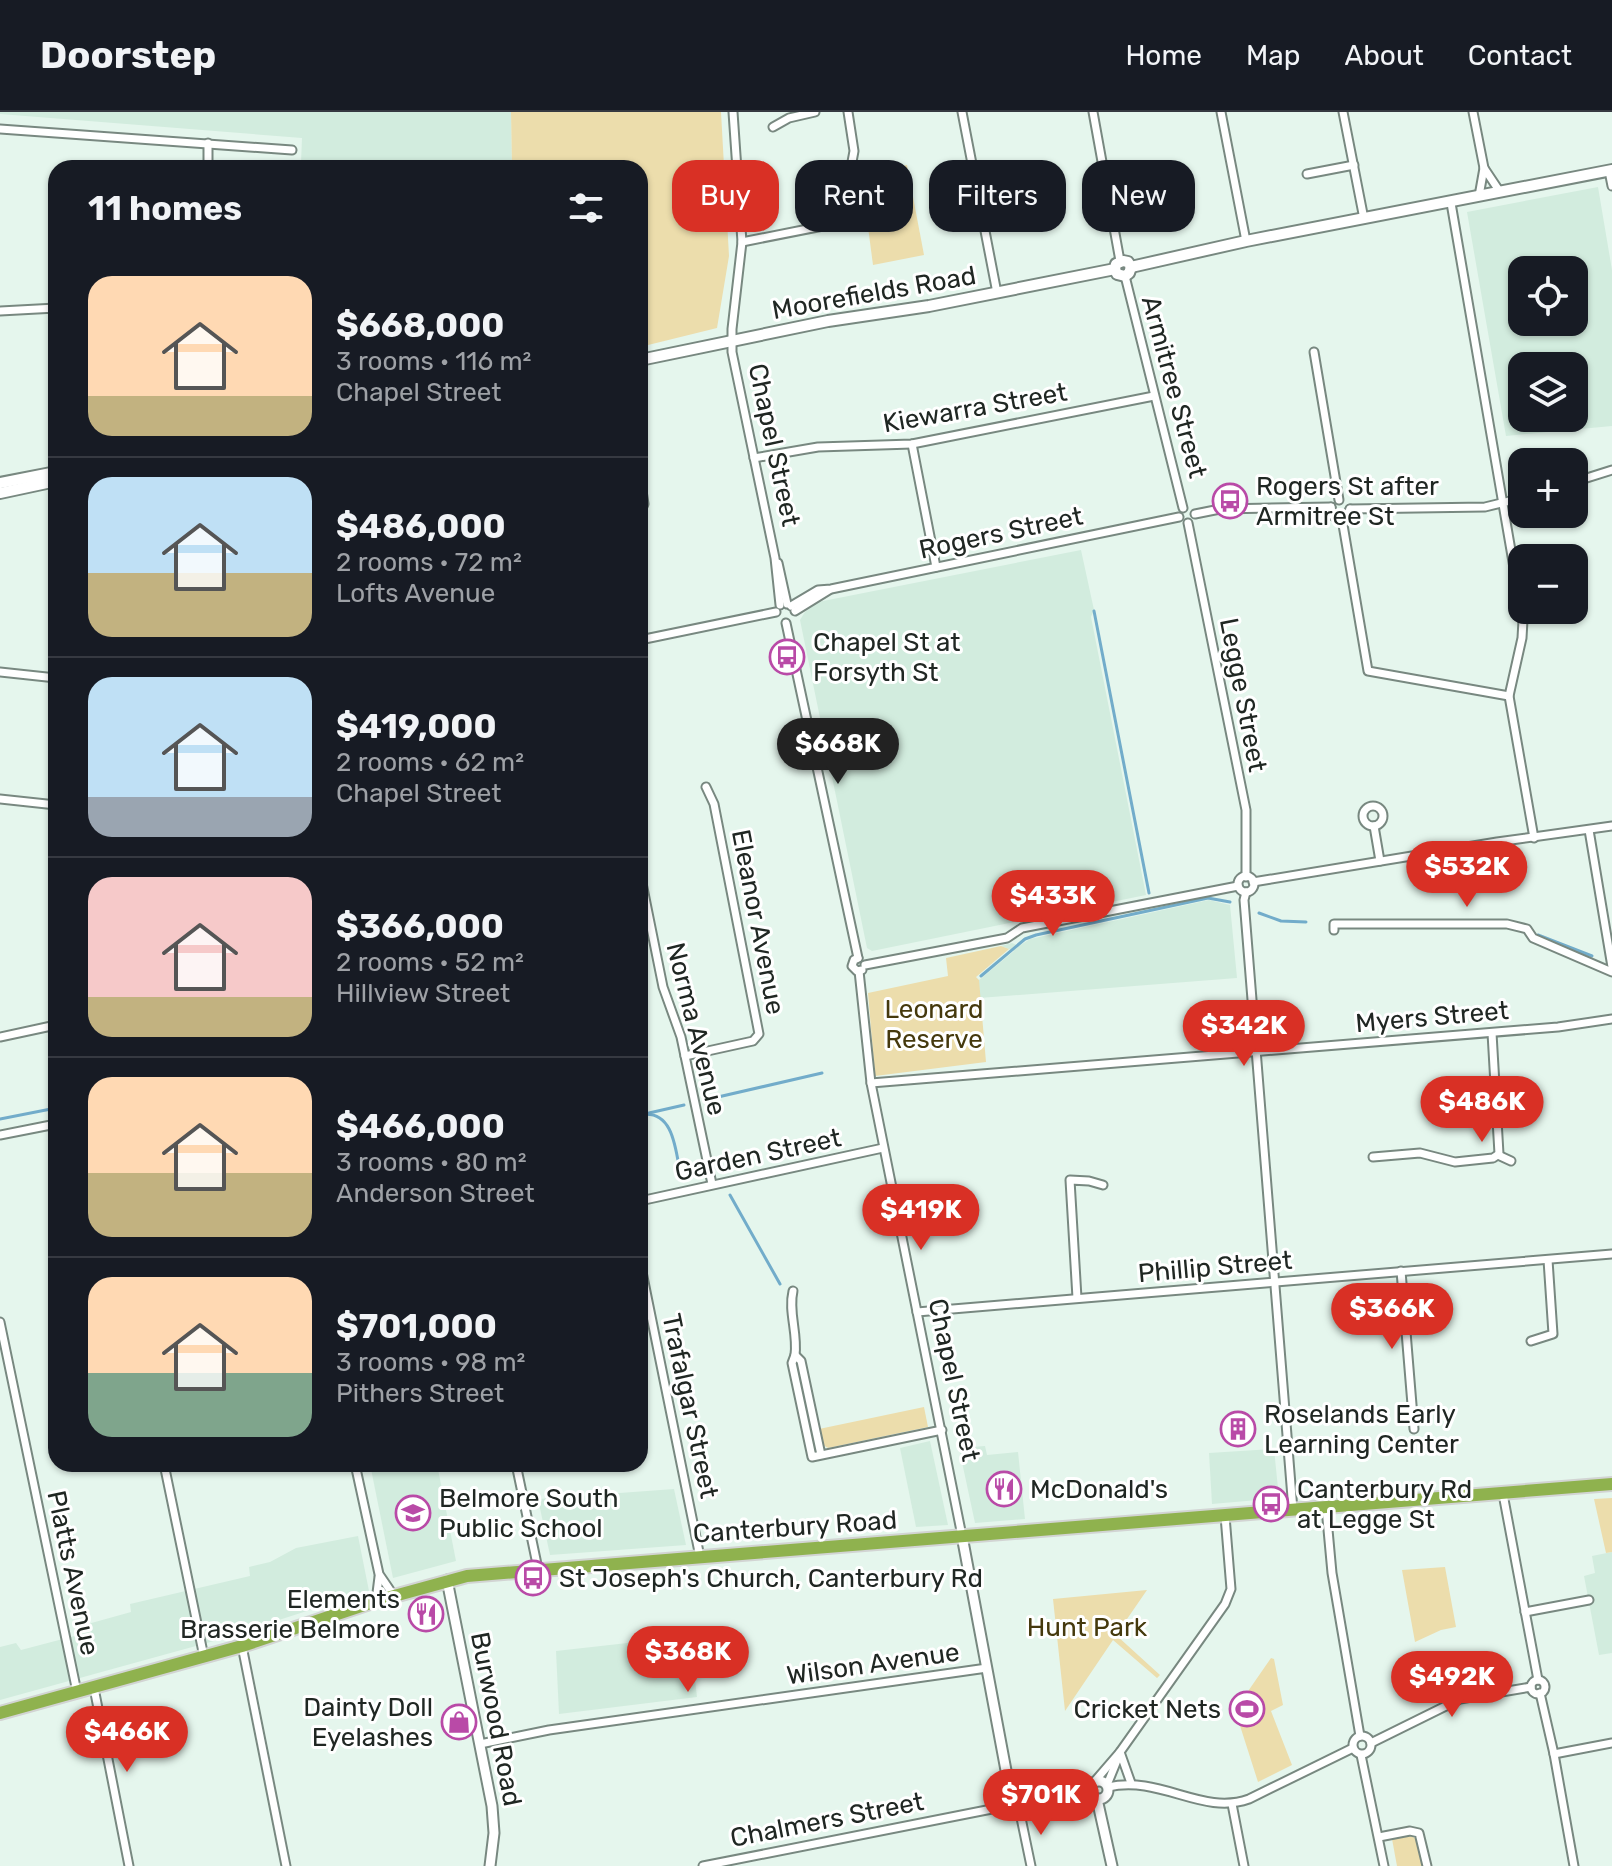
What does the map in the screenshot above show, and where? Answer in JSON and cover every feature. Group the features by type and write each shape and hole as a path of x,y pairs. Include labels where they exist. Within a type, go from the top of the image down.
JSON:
{"highway":[{"name":"Canterbury Road","path":"0,1713 242,1646 447,1580 480,1574 1612,1484"}],"main road":[{"name":"Moorefields Road","path":"648,358 828,321 997,293 1611,170"},
{"path":"0,483 48,474"},
{"path":"0,493 48,483"}],"street":[{"name":"Chapel Street","path":"733,112 742,242 732,342 786,607"},
{"path":"773,127 789,118 815,112"},
{"path":"742,242 848,221 853,210 849,178 854,151 848,112"},
{"path":"962,112 997,293"},
{"name":"Armitree Street","path":"1093,112 1123,268 1183,508"},
{"path":"1221,112 1246,241"},
{"path":"1343,112 1364,219"},
{"path":"1473,112 1484,168 1479,196"},
{"path":"0,129 292,150"},
{"path":"208,143 208,160"},
{"path":"1307,174 1354,165"},
{"path":"1484,168 1500,192"},
{"path":"1611,170 1612,186"},
{"path":"1451,203 1523,625 1509,696 1534,838"},
{"path":"0,311 48,308"},
{"path":"1314,352 1339,500"},
{"name":"Kiewarra Street","path":"754,458 818,447 912,444 1154,396"},
{"path":"912,444 936,567"},
{"path":"1588,478 1612,470"},
{"path":"1195,514 1220,509 1331,507 1339,500"},
{"path":"1331,507 1333,516 1342,519 1349,515 1347,502 1339,500"},
{"path":"1350,509 1485,507 1508,503"},
{"path":"1183,508 1191,508 1195,514 1193,521 1184,522 1179,517 1183,508"},
{"name":"Rogers Street","path":"786,607 831,589 1179,517"},
{"path":"1342,519 1368,671 1509,696"},
{"name":"Legge Street","path":"1188,523 1246,810 1246,877"},
{"name":"Chapel Street","path":"775,558 784,581 786,607"},
{"path":"784,581 790,594 809,594"},
{"name":"Rogers Street","path":"786,607 821,589 831,589"},
{"path":"786,607 793,619 786,623 778,620 786,607"},
{"path":"648,638 786,607"},
{"name":"Chapel Street","path":"786,623 858,958 852,966 862,968 871,1083 942,1430 1009,1802"},
{"path":"0,672 48,677"},
{"name":"Eleanor Avenue","path":"685,1056 753,1041 759,1034 714,804 706,787"},
{"path":"0,799 48,804"},
{"path":"1374,826 1380,861"},
{"path":"1238,886 1241,879 1246,877 1253,882 1612,826"},
{"path":"1589,830 1612,970"},
{"path":"1253,882 1244,900 1293,1510"},
{"path":"862,968 1007,938 1022,928 1238,886 1246,892"},
{"name":"Norma Avenue","path":"648,913 663,987 678,1026 712,1184"},
{"path":"1334,930 1334,924 1507,924 1527,929 1533,938 1612,970"},
{"name":"Myers Street","path":"871,1083 1492,1033 1612,1019"},
{"path":"0,1037 48,1027"},
{"path":"1373,1157 1420,1153 1455,1162 1498,1155 1501,1146 1492,1033"},
{"path":"0,1135 48,1126"},
{"name":"Garden Street","path":"648,1199 883,1148"},
{"path":"1498,1155 1511,1161"},
{"path":"1077,1298 1070,1180 1103,1185"},
{"name":"Phillip Street","path":"917,1312 1612,1254"},
{"path":"1531,1341 1553,1334 1548,1260"},
{"path":"1401,1271 1414,1429"},
{"path":"793,1291 791,1305 797,1338 795,1355 801,1361 816,1456 942,1430"},
{"name":"Trafalgar Street","path":"648,1301 700,1557"},
{"name":"Platts Avenue","path":"0,1322 77,1692"},
{"path":"0,1370 10,1368"},
{"path":"166,1472 204,1657"},
{"path":"357,1472 379,1574 376,1601"},
{"path":"518,1472 538,1569"},
{"path":"1503,1494 1538,1680 1544,1685 1540,1693 1574,1866"},
{"path":"1326,1508 1332,1573 1360,1736"},
{"path":"1112,1866 1093,1795 1095,1781 1120,1752 1229,1597 1225,1516"},
{"path":"379,1574 394,1596"},
{"name":"Burwood Road","path":"447,1580 494,1820 490,1866"},
{"path":"1525,1612 1589,1600"},
{"path":"242,1646 286,1866"},
{"name":"Wilson Avenue","path":"480,1744 549,1730 987,1668"},
{"path":"1361,1755 1369,1751 1371,1743 1460,1699 1531,1687 1538,1680"},
{"path":"1531,1687 1534,1692 1540,1693"},
{"path":"94,1688 129,1866"},
{"path":"1360,1736 1371,1743"},
{"path":"1095,1781 1100,1780 1107,1786 1131,1783 1214,1803 1232,1804 1249,1799 1353,1748 1360,1736"},
{"path":"1554,1754 1612,1743"},
{"path":"1353,1748 1361,1755 1384,1866"},
{"path":"1120,1752 1131,1783"},
{"path":"1025,1803 1106,1796 1120,1752"},
{"path":"1020,1796 1025,1803 1024,1810 1012,1813 1009,1802 1020,1796"},
{"name":"Chalmers Street","path":"703,1866 1009,1802"},
{"path":"1232,1804 1244,1866"},
{"path":"1020,1813 1031,1866"},
{"path":"1379,1837 1410,1831 1419,1833 1427,1866"}],"shaded area":[{"path":"511,112 512,160 301,160 302,138 0,114"},
{"path":"1598,187 1612,270 1612,426 1588,428 1588,352 1508,352 1508,432 1548,432 1506,436 1467,212"},
{"path":"1081,550 1094,610 1091,617 1146,895 872,951 867,948 800,620 818,602"},
{"path":"1209,900 1230,905 1237,978 979,998 979,980 1014,951 1001,946 1012,943 1019,946 1030,939"},
{"path":"930,1441 948,1525 916,1527 900,1448"},
{"path":"985,1446 987,1455 1018,1452 1025,1519 975,1523 959,1448"},
{"path":"1274,1449 1279,1498 1212,1504 1209,1453"},
{"name":"Belmore South Public School","path":"372,1472 439,1472 456,1561 393,1578"},
{"path":"674,1489 686,1545 550,1555 538,1499"},
{"path":"358,1536 369,1591 214,1641 0,1700 0,1647 16,1643 21,1650 78,1635 77,1627 131,1612 130,1604 250,1576 249,1567 270,1562 296,1548"},
{"path":"1612,1552 1612,1653 1599,1655 1584,1576 1595,1573 1592,1556"},
{"path":"690,1636 697,1697 559,1714 556,1651"}],"green space":[{"path":"511,112 721,112 724,160 672,160 672,232 728,232 729,256 717,328 648,345 648,160 512,160"},
{"path":"913,197 924,255 873,265 869,232 913,232"},
{"name":"Leonard Reserve","path":"1001,946 1009,949 976,977 979,980 986,1062 875,1076 868,993 948,976 946,958"},
{"path":"924,1407 928,1427 828,1448 823,1445 819,1429"},
{"path":"1612,1498 1612,1552 1606,1553 1594,1499"},
{"path":"1445,1567 1456,1627 1415,1642 1402,1570"},
{"name":"Hunt Park","path":"1147,1590 1116,1635 1160,1675 1157,1678 1113,1640 1065,1711 1053,1599"},
{"path":"1271,1658 1274,1659 1283,1705 1271,1711 1292,1765 1258,1782 1235,1710"},
{"path":"1412,1836 1417,1840 1422,1866 1397,1866 1392,1839"}],"waterway":[{"path":"1094,611 1149,893"},
{"path":"981,976 1025,939 1036,935 1208,898 1230,902"},
{"path":"1259,913 1281,921 1306,922"},
{"path":"1538,935 1592,956"},
{"path":"705,1100 822,1073"},
{"path":"649,1113 684,1105"},
{"path":"0,1119 48,1110"},
{"path":"648,1115 660,1119 672,1135 681,1178"},
{"path":"730,1195 780,1284"}],"place":[{"name":"Rogers St after Armitree St","path":"1230,501"},
{"name":"Chapel St at Forsyth St","path":"787,657"},
{"name":"Roselands Early Learning Center","path":"1238,1429"},
{"name":"McDonald's","path":"1004,1489"},
{"name":"Canterbury Rd at Legge St","path":"1271,1504"},
{"name":"Belmore South Public School","path":"413,1513"},
{"name":"St Joseph's Church, Canterbury Rd","path":"533,1578"},
{"name":"Elements Brasserie Belmore","path":"426,1614"},
{"name":"Cricket Nets","path":"1247,1709"},
{"name":"Dainty Doll Eyelashes","path":"459,1722"}]}
